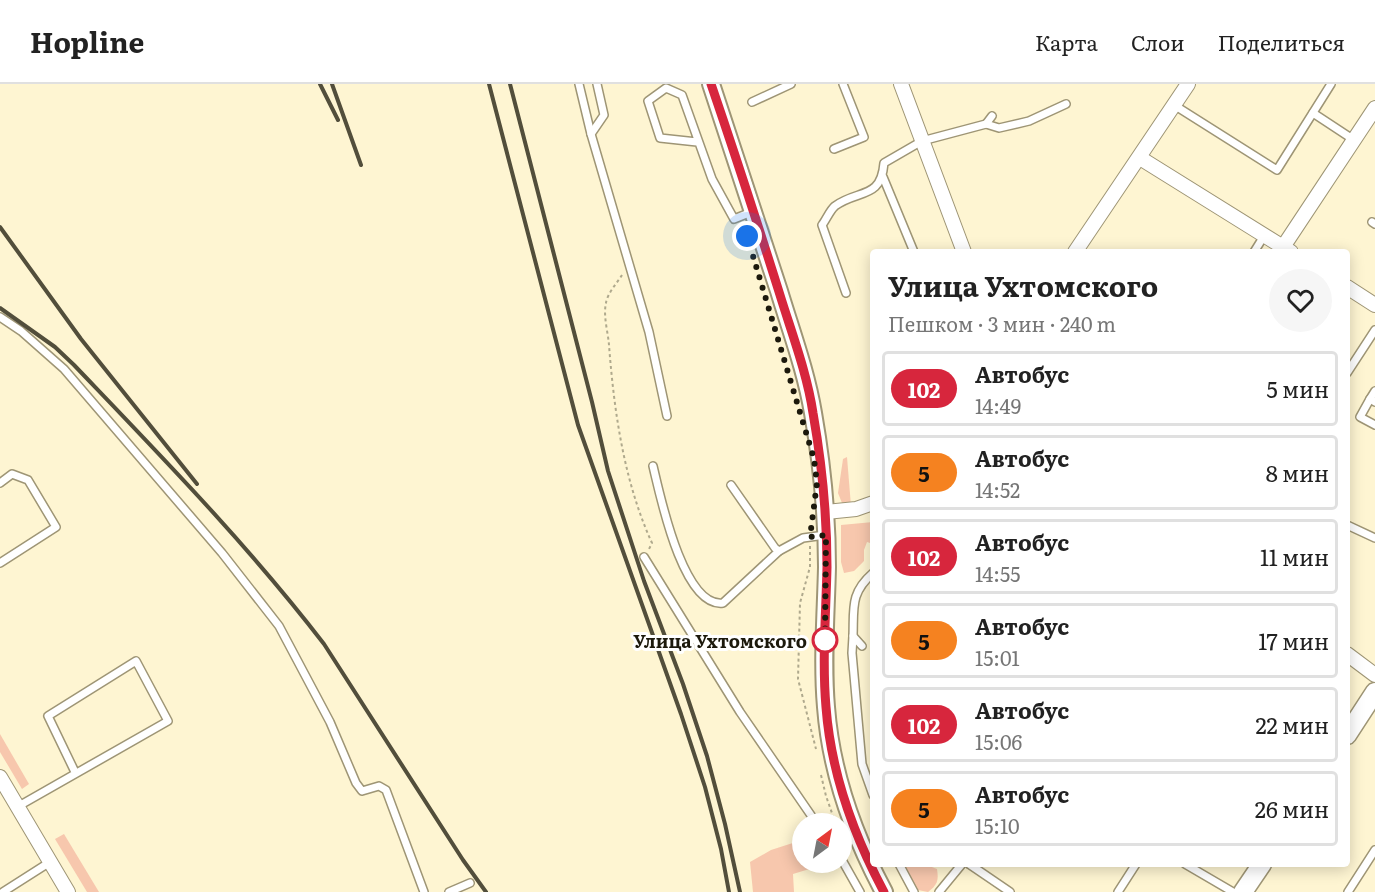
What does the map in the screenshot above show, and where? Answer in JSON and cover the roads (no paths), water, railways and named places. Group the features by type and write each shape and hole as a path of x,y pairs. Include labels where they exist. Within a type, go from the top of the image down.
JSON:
{"main road":[{"path":"1350,730 1375,692"},
{"path":"1244,892 1260,867"}],"street":[{"path":"711,84 754,211 808,386 826,512 818,536 828,729 837,779 870,864"},
{"path":"901,84 963,249"},
{"path":"1077,249 1188,84"},
{"path":"1288,249 1375,108"},
{"path":"1140,158 1285,249"},
{"path":"1350,289 1375,305"},
{"path":"826,512 856,509 870,504"},
{"path":"1350,656 1375,675"},
{"path":"0,777 68,892"},
{"path":"872,867 884,892"}],"lane":[{"path":"579,84 591,134 650,332 667,416"},
{"path":"591,134 604,115 597,84"},
{"path":"752,102 791,84"},
{"path":"834,149 864,137 843,84"},
{"path":"1174,105 1277,170 1331,84"},
{"path":"697,142 660,138 648,101 666,88 682,95 697,142 712,178 734,219 754,211"},
{"path":"846,293 822,225 834,207 876,188 882,177 884,163 922,141 986,124 999,128 1029,121 1066,104"},
{"path":"1313,113 1354,140"},
{"path":"986,124 992,116"},
{"path":"882,177 913,249"},
{"path":"1256,249 1264,236"},
{"path":"0,317 21,331 64,369 222,553 279,626 330,722 356,783 362,791 379,786 386,790 424,892"},
{"path":"1350,368 1375,330"},
{"path":"1375,391 1373,400 1360,417 1375,425"},
{"path":"654,466 665,518 677,554 694,584 709,600 717,604 723,603 780,551 803,538 818,536"},
{"path":"0,483 12,474 28,480 56,527 0,563"},
{"path":"731,485 775,548 780,551"},
{"path":"1350,526 1375,537"},
{"path":"644,557 740,712 810,813"},
{"path":"870,575 855,593 852,653 862,764 870,787"},
{"path":"853,636 862,646"},
{"path":"16,807 168,721 136,661 48,716 75,772"},
{"path":"1348,892 1375,850"},
{"path":"3,892 50,862"},
{"path":"901,867 914,892"},
{"path":"939,892 960,867"},
{"path":"973,867 1010,892"},
{"path":"1118,892 1134,867"},
{"path":"1190,867 1233,892"},
{"path":"849,873 860,892"},
{"path":"449,892 470,883"}],"railway":[{"path":"320,84 338,120"},
{"path":"332,84 361,165"},
{"path":"489,84 578,425 705,787 729,892"},
{"path":"510,84 608,471 644,581 683,684 707,756 740,892"},
{"path":"0,227 81,339 197,484"},
{"path":"0,308 55,347 74,365 203,501 295,607 324,644 486,892"}],"place":[{"name":"Улица Ухтомского","path":"825,640"}]}
